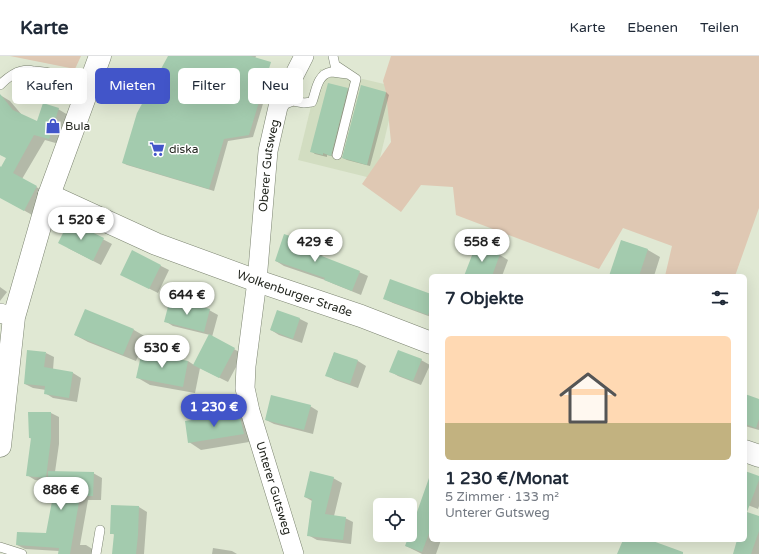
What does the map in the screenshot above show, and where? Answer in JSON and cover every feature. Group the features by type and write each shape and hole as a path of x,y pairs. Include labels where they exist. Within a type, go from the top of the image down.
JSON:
{"main road":[{"path":"0,446 7,315 100,56"},
{"name":"Wolkenburger Straße","path":"49,195 156,244 429,341"},
{"path":"747,452 759,456"}],"street":[{"name":"Oberer Gutsweg","path":"257,281 268,152 278,107 304,56"},
{"name":"Unterer Gutsweg","path":"257,281 246,366 245,388 294,554"}],"lane":[{"path":"333,56 335,65 356,79 337,155"},
{"path":"0,84 16,73 26,70 60,75 89,85"},
{"path":"278,107 293,101 304,103 312,102 318,82 323,75 331,72 348,74"},
{"path":"96,554 100,530"},
{"path":"0,547 22,554"}],"shaded area":[{"path":"10,56 81,56 75,68"},
{"path":"391,56 759,56 759,208 736,274 665,274 672,246 623,228 599,269 456,215 453,187 421,185 401,212 362,184 391,142 386,92 383,81"},
{"path":"320,69 397,87 375,179 298,160"}],"building":[{"path":"168,56 251,56 271,62 269,68 248,68 248,104 258,104 249,135 224,139 209,189 122,163 137,113 142,104 170,104 170,68 161,68"},
{"path":"328,83 348,88 331,156 323,153 323,155 310,152"},
{"path":"361,85 386,92 367,165 342,158"},
{"path":"0,94 13,110 37,121 43,104 59,108 49,139 34,135 13,173 37,186 24,211 0,198 0,166 1,167 6,158 0,155"},
{"path":"69,221 104,238 93,261 58,243"},
{"path":"284,234 317,245 314,253 360,271 352,291 324,280 325,278 275,261"},
{"path":"621,240 648,249 640,274 610,274"},
{"path":"476,245 500,254 493,274 465,274"},
{"path":"132,250 161,265 149,289 120,275"},
{"path":"390,279 429,293 428,315 383,299"},
{"path":"170,299 210,309 204,332 164,322"},
{"path":"85,309 134,329 123,355 74,335"},
{"path":"277,310 300,318 293,339 270,330"},
{"path":"209,334 235,348 219,378 193,365"},
{"path":"27,350 46,352 44,367 73,372 69,398 44,394 45,386 24,384"},
{"path":"398,350 422,359 413,381 389,372"},
{"path":"142,351 188,361 183,387 136,378"},
{"path":"334,352 358,360 350,384 325,376"},
{"path":"271,395 311,405 304,430 265,420"},
{"path":"747,395 759,399 759,419 756,428 747,425"},
{"path":"28,412 51,412 51,438 46,478 26,476 31,438 29,438"},
{"path":"239,413 244,434 188,443 185,421"},
{"path":"48,471 94,472 93,496 80,496 70,554 58,554 59,548 16,545 17,532 46,533 53,496 48,496"},
{"path":"310,471 334,477 325,514 346,517 343,540 307,536 312,499 304,497"},
{"path":"747,472 759,476 759,480 747,512"},
{"path":"429,478 429,533 422,552 405,546 406,542 417,542 417,512"},
{"path":"111,505 139,506 136,554 112,554 114,534 110,534"},
{"path":"747,512 759,516 759,531 751,554 733,554 736,542 747,542"},
{"path":"622,542 656,542 683,552 683,554 617,554"}],"place":[{"name":"Bula","path":"53,126"},
{"name":"diska","path":"157,149"}]}
